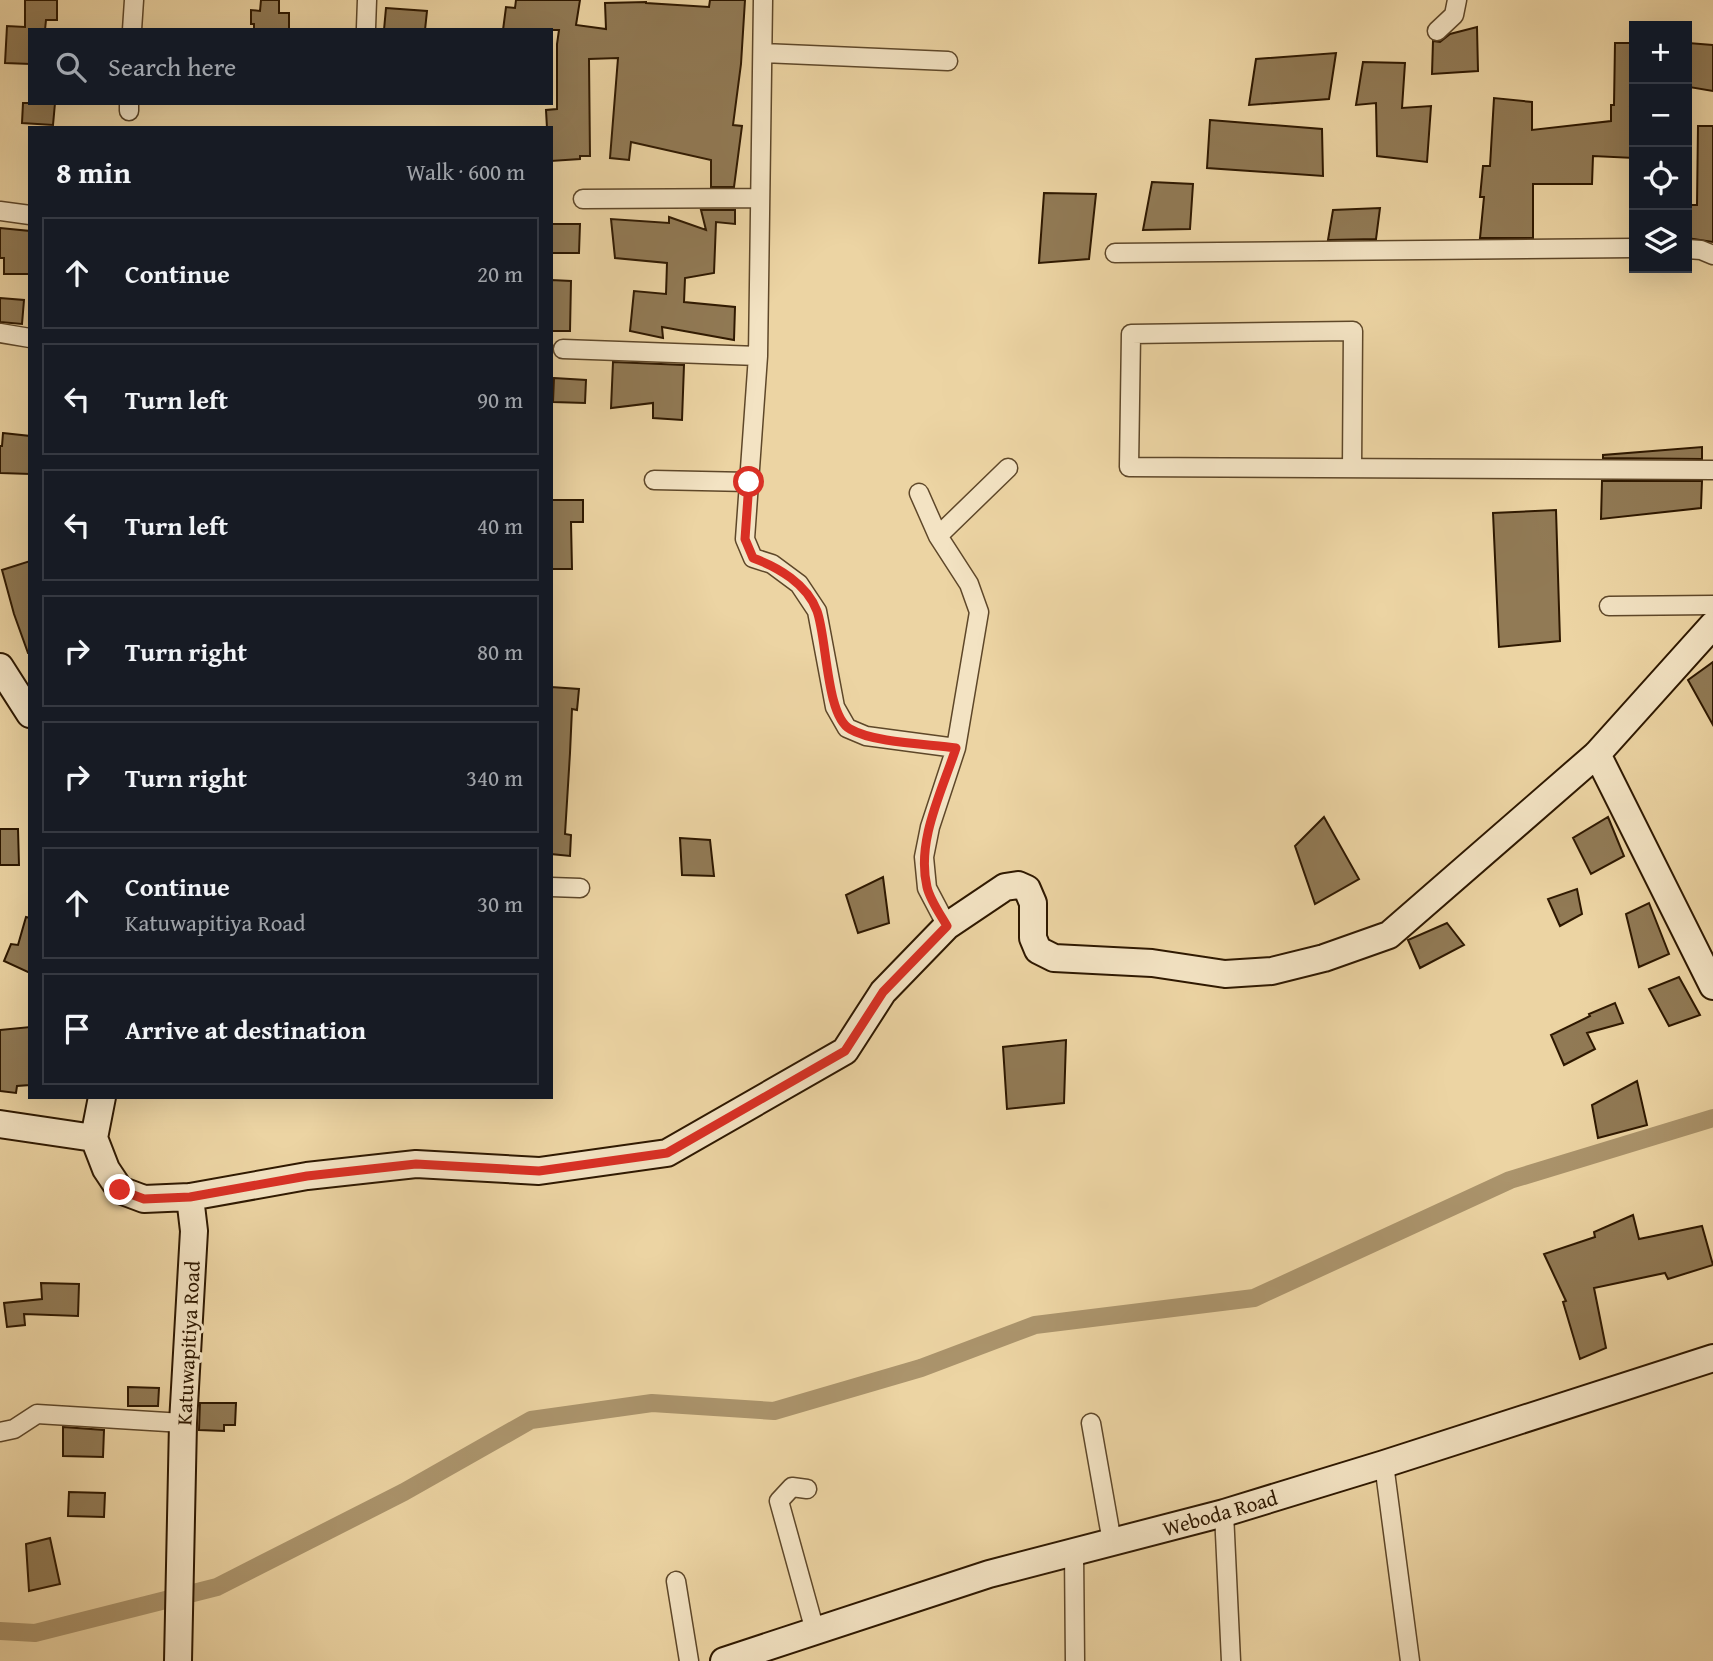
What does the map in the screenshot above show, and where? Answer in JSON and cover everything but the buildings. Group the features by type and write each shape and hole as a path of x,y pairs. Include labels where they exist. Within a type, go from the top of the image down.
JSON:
{"street":[{"path":"132,28 134,0"},
{"path":"366,27 367,0"},
{"path":"763,0 758,356 745,539 753,558 772,564 799,584 817,611 835,707 847,728 866,736 956,748"},
{"path":"1437,31 1454,15 1457,0"},
{"path":"762,53 947,61"},
{"path":"583,199 761,198"},
{"path":"0,211 28,215"},
{"path":"1115,253 1629,248"},
{"path":"1692,249 1713,255"},
{"path":"1352,468 1353,331 1131,334 1129,467 1713,470"},
{"path":"0,333 28,338"},
{"path":"563,349 758,356"},
{"path":"938,536 1008,468"},
{"path":"654,480 749,482"},
{"path":"919,493 938,536 969,584 979,612 956,748 930,827 924,858 927,888 947,926"},
{"path":"1609,606 1713,605"},
{"path":"102,1099 93,1138 106,1170 120,1190 144,1199 190,1197 307,1176 416,1164 539,1171 667,1153 845,1051 883,992 947,926 1005,887 1018,885 1027,889 1033,903 1033,938 1038,950 1054,958 1152,963 1225,974 1272,971 1324,958 1389,935 1597,754 1713,625"},
{"path":"0,667 28,711"},
{"path":"1597,754 1713,986"},
{"path":"553,887 580,888"},
{"path":"0,1124 93,1138"},
{"name":"Katuwapitiya Road","path":"178,1661 183,1423 194,1231 190,1197"},
{"name":"Weboda Road","path":"724,1661 989,1574 1224,1513 1713,1358"},
{"path":"0,1432 14,1429 37,1413 183,1423"},
{"path":"1091,1423 1112,1542"},
{"path":"1384,1464 1410,1661"},
{"path":"807,1489 792,1487 779,1501 815,1631"},
{"path":"1224,1513 1231,1661"},
{"path":"1074,1552 1075,1661"},
{"path":"676,1581 689,1661"}],"waterway":[{"path":"0,1631 35,1633 217,1587 404,1492 531,1420 652,1403 774,1411 921,1368 1035,1325 1254,1298 1510,1180 1713,1118"}],"route":[{"path":"120,1190 144,1199 190,1197 307,1176 416,1164 539,1171 667,1153 845,1051 883,992 947,926 927,888 924,858 930,827 956,748 866,736 847,728 835,707 817,611 799,584 772,564 753,558 745,539 749,482"}]}
